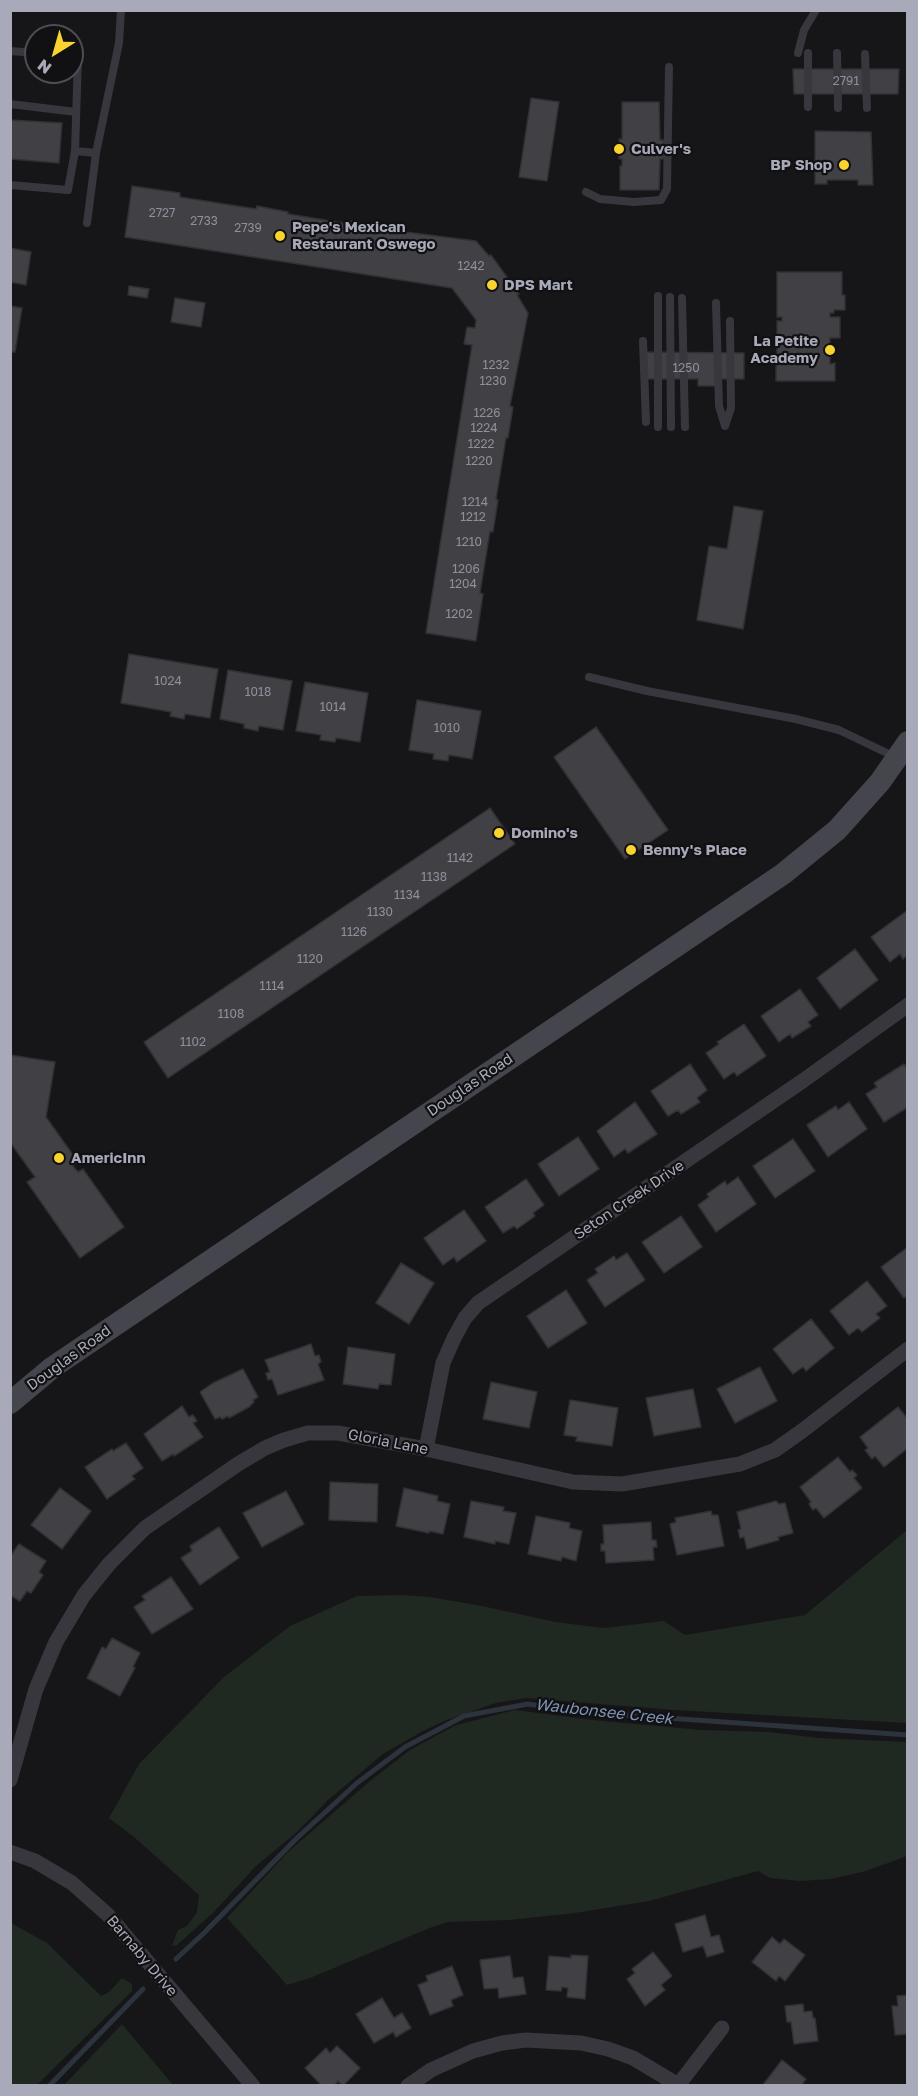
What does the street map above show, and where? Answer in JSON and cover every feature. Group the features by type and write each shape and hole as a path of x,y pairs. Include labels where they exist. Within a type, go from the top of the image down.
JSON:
{"street":[{"name":"Douglas Road","path":"10,1403 63,1360 783,874 837,830 904,755"},
{"name":"Seton Creek Drive","path":"426,1449 444,1363 465,1318 478,1303 804,1080 908,1005"},
{"name":"Gloria Lane","path":"10,1780 36,1689 56,1642 84,1594 108,1564 145,1528 238,1464 284,1440 308,1433 338,1433 426,1449 573,1482 622,1484 740,1464 775,1450 908,1349"},
{"name":"Barnaby Drive","path":"10,1852 35,1861 72,1883 108,1915 253,2085"},
{"path":"408,2085 431,2070 473,2050 526,2040 581,2043 608,2049 633,2058 679,2085 722,2028"}],"lane":[{"path":"87,223 96,153 119,43 121,10"},
{"path":"798,53 804,30 816,10"},
{"path":"808,53 808,107"},
{"path":"837,53 838,108"},
{"path":"865,54 867,108"},
{"path":"586,192 600,199 634,202 661,200 666,189 669,67"},
{"path":"10,185 68,190 75,151 77,84"},
{"path":"10,104 76,112"},
{"path":"75,151 96,153"},
{"path":"658,296 658,427"},
{"path":"669,297 671,427"},
{"path":"682,298 685,427"},
{"path":"716,303 719,406 725,426 731,408 730,321"},
{"path":"642,341 646,422"},
{"path":"589,677 647,691 796,719 839,730 904,755"}],"shaded area":[{"path":"907,1530 907,1723 674,1710 526,1698 496,1703 447,1720 383,1754 328,1800 297,1832 256,1866 214,1912 177,1945 172,1946 178,1930 187,1926 197,1912 199,1895 134,1837 109,1818 139,1764 224,1677 290,1626 357,1596 430,1597 555,1622 604,1628 664,1621 685,1635 805,1615"},
{"path":"515,1710 701,1730 769,1732 818,1738 907,1742 907,1856 866,1871 831,1879 800,1881 770,1878 758,1871 649,1901 575,1913 509,1920 448,1922 310,1978 287,1985 227,1918 288,1852 370,1781 410,1750 456,1725"},
{"path":"11,1923 47,1943 101,1996 109,1992 122,1978 132,1984 132,1991 37,2085 11,2085"},
{"path":"122,2024 173,2085 64,2085"}],"building":[{"path":"793,69 899,69 898,94 794,94"},
{"path":"531,98 559,102 547,181 519,177"},
{"path":"622,102 659,102 660,140 664,140 664,159 660,159 659,190 620,190 622,159 619,159 619,139 622,139"},
{"path":"10,120 62,123 59,163 10,159"},
{"name":"BP Shop","path":"815,131 871,132 873,185 858,185 858,180 827,180 827,184 815,184"},
{"path":"132,186 180,193 180,197 256,209 257,206 288,212 288,214 350,224 351,221 382,226 382,229 476,241 489,256 491,255 519,294 517,295 528,313 510,406 513,407 496,499 498,500 493,532 490,531 480,593 483,594 476,641 426,633 472,345 464,344 467,327 475,328 476,320 452,288 125,237"},
{"path":"10,248 31,252 26,285 10,282"},
{"path":"777,272 842,272 842,295 845,295 845,310 834,310 834,313 830,313 830,317 840,317 840,338 830,338 830,364 835,363 835,381 776,381 776,364 782,364 782,358 777,358 777,342 782,342 782,337 777,337 777,321 782,321 782,317 777,317"},
{"path":"129,286 149,289 147,298 128,295"},
{"path":"175,298 205,303 201,327 171,322"},
{"path":"10,306 22,308 15,352 10,352"},
{"path":"643,352 744,353 744,379 719,379 719,386 698,386 698,379 643,379"},
{"path":"734,506 763,511 743,629 697,620 709,546 727,549"},
{"path":"129,654 218,669 210,718 185,714 184,719 170,716 171,712 121,703"},
{"path":"228,670 292,681 283,730 259,726 258,731 244,728 244,724 220,719"},
{"path":"305,682 368,693 360,742 336,738 335,742 320,740 321,735 296,731"},
{"path":"417,700 481,711 472,759 449,755 448,761 433,759 434,754 409,750"},
{"path":"596,727 668,830 625,859 554,757"},
{"path":"490,808 515,844 168,1078 144,1042"},
{"path":"908,910 908,955 903,959 900,954 890,962 871,937"},
{"path":"855,949 878,980 840,1009 817,978"},
{"path":"800,989 818,1015 808,1022 811,1026 792,1038 790,1034 779,1042 761,1016"},
{"path":"744,1024 766,1056 737,1076 734,1072 724,1079 706,1053 719,1044 717,1042"},
{"path":"10,1055 55,1062 46,1117 78,1162 73,1166 78,1172 83,1169 124,1227 80,1258 27,1182 35,1177 10,1142"},
{"path":"690,1064 707,1090 697,1098 700,1102 681,1114 678,1110 668,1116 651,1091"},
{"path":"904,1064 908,1070 908,1107 884,1122 866,1094 877,1087 874,1083"},
{"path":"635,1102 657,1134 628,1153 625,1149 614,1157 597,1131"},
{"path":"849,1102 867,1129 828,1157 807,1125 836,1106 838,1110"},
{"path":"578,1137 599,1169 559,1196 538,1164"},
{"path":"793,1139 815,1171 775,1198 753,1166"},
{"path":"738,1177 756,1204 716,1232 698,1205 709,1197 707,1194 725,1181 727,1185"},
{"path":"526,1179 544,1205 533,1213 535,1216 517,1229 514,1226 503,1233 485,1207"},
{"path":"464,1210 486,1241 457,1262 454,1257 443,1265 424,1238"},
{"path":"681,1216 702,1247 664,1273 642,1242"},
{"path":"908,1247 908,1295 904,1298 881,1267"},
{"path":"627,1253 645,1280 605,1307 587,1280 598,1273 595,1269 614,1256 616,1260"},
{"path":"401,1263 434,1283 409,1324 376,1303"},
{"path":"867,1281 887,1306 876,1314 880,1318 862,1332 858,1328 849,1335 830,1311"},
{"path":"566,1290 587,1323 548,1348 527,1316"},
{"path":"811,1319 834,1348 806,1371 803,1367 793,1374 773,1349"},
{"path":"311,1344 315,1356 319,1355 321,1362 318,1364 324,1380 278,1395 272,1379 268,1380 266,1373 270,1372 265,1360"},
{"path":"348,1347 395,1354 391,1385 379,1384 378,1389 343,1384"},
{"path":"760,1367 777,1401 735,1423 717,1389"},
{"path":"243,1369 258,1397 249,1407 229,1418 228,1416 215,1419 200,1392 213,1383"},
{"path":"491,1382 537,1392 529,1428 483,1419"},
{"path":"693,1389 701,1427 654,1436 646,1398"},
{"path":"570,1400 618,1408 612,1446 576,1441 577,1437 564,1435"},
{"path":"182,1406 189,1417 193,1415 197,1421 193,1423 203,1437 162,1461 144,1434"},
{"path":"898,1407 908,1419 908,1448 884,1467 875,1456 872,1459 865,1450 868,1448 860,1437"},
{"path":"126,1443 143,1468 132,1476 135,1479 107,1499 85,1467 112,1449 113,1451"},
{"path":"838,1457 850,1472 852,1470 857,1475 854,1478 862,1488 824,1518 816,1508 813,1510 809,1504 811,1502 800,1487"},
{"path":"330,1482 378,1484 377,1522 329,1520"},
{"path":"60,1488 91,1511 62,1549 31,1525"},
{"path":"404,1488 438,1496 437,1501 450,1504 443,1534 396,1526"},
{"path":"286,1491 304,1524 262,1547 243,1513"},
{"path":"471,1501 504,1507 503,1511 516,1513 509,1544 495,1541 495,1544 464,1537"},
{"path":"776,1501 779,1504 785,1503 793,1533 778,1537 779,1540 747,1549 744,1537 740,1538 738,1530 741,1529 737,1512"},
{"path":"711,1511 712,1515 718,1515 724,1546 677,1555 670,1524 676,1522 675,1518"},
{"path":"536,1516 570,1523 569,1528 582,1531 576,1561 562,1557 561,1561 528,1554"},
{"path":"651,1522 652,1540 656,1540 657,1547 653,1547 654,1560 606,1563 605,1551 601,1551 601,1544 604,1544 603,1525"},
{"path":"219,1527 239,1558 200,1585 181,1558 192,1551 190,1546"},
{"path":"19,1544 46,1561 39,1572 43,1575 31,1593 27,1591 20,1601 10,1595 10,1557"},
{"path":"171,1577 193,1609 152,1634 134,1607 145,1600 142,1596"},
{"path":"112,1638 140,1653 120,1696 87,1678 102,1647 106,1649"},
{"path":"705,1915 711,1937 719,1935 724,1952 707,1957 703,1946 683,1952 675,1924"},
{"path":"772,1937 780,1944 784,1939 805,1955 785,1981 779,1976 776,1981 752,1962"},
{"path":"653,1952 672,1976 661,1985 665,1990 645,2006 627,1979 635,1973 632,1969"},
{"path":"571,1955 588,1956 585,1999 567,1997 568,1988 562,1987 561,1991 546,1990 549,1956 571,1958"},
{"path":"510,1956 513,1978 523,1977 526,1994 499,1998 498,1988 484,1989 480,1960"},
{"path":"452,1966 463,1995 451,2000 453,2006 430,2015 418,1985 428,1981 426,1976"},
{"path":"908,1995 908,2034 895,2035 892,2006 898,2006 897,1996"},
{"path":"382,1998 394,2018 402,2013 411,2028 396,2037 393,2032 374,2043 356,2014"},
{"path":"803,2004 804,2012 812,2011 813,2018 815,2018 818,2041 794,2044 791,2022 787,2022 785,2006"},
{"path":"337,2046 360,2068 343,2086 338,2081 334,2086 322,2086 305,2068 326,2048 330,2053"},
{"path":"782,2060 806,2079 801,2086 762,2086"}],"waterway":[{"name":"Waubonsee Creek","path":"176,1959 297,1838 357,1783 405,1747 464,1716 528,1704 582,1712 908,1735"},
{"name":"Waubonsee Creek","path":"49,2086 143,1989"}],"place":[{"name":"Culver's","path":"619,149"},
{"name":"BP Shop","path":"844,165"},
{"name":"Pepe's Mexican Restaurant Oswego","path":"280,236"},
{"name":"DPS Mart","path":"492,285"},
{"name":"La Petite Academy","path":"830,350"},
{"name":"Domino's","path":"499,833"},
{"name":"Benny's Place","path":"631,850"},
{"name":"AmericInn","path":"59,1158"}]}
